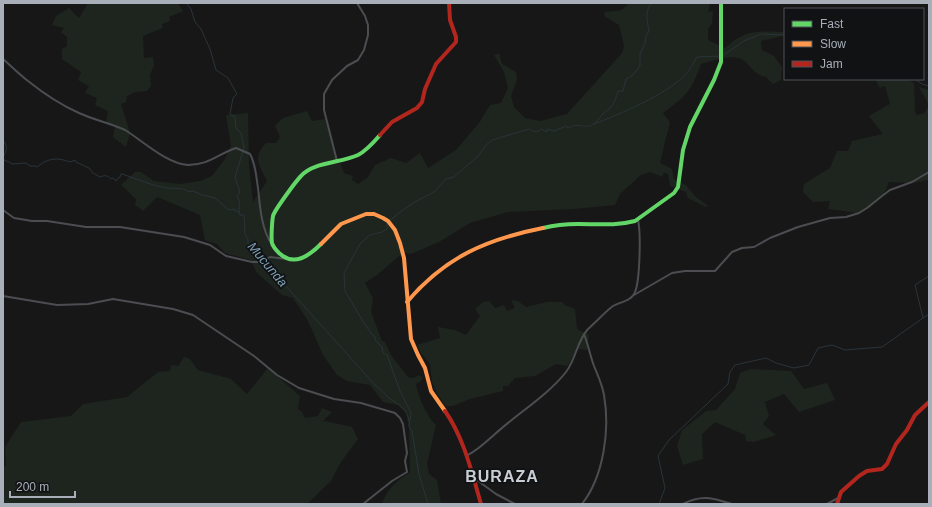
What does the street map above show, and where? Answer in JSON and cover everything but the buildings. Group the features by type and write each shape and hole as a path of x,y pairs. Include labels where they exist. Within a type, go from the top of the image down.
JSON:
{"main road":[{"path":"449,3 450,20 456,37 456,42 436,64 419,106 392,122 374,142 360,154 310,169 301,175 273,214 271,233 272,245 287,259 294,261 317,250 339,225 364,214 375,214 388,222 397,234 404,261 410,335 418,355 424,365 430,390 452,422 481,504"},
{"path":"407,302 423,283 447,263 492,242 544,227 572,224 616,225 630,223 638,219 674,193 678,187 683,150 690,127 714,80 721,62 721,3"},
{"path":"837,504 838,498 845,488 864,472 882,469 896,444 907,430 919,410 929,402"}],"street":[{"path":"337,161 330,127 324,110 324,94 336,76 347,66 358,60 364,50 368,34 368,25 365,16 357,3"},
{"path":"3,59 29,82 57,101 84,116 125,131 171,160 187,164 201,164 236,148 250,154 256,169 260,208 263,221 268,238 272,245"},
{"path":"465,456 483,445 495,433 541,396 562,376 570,367 584,334 611,307 628,300 672,273 685,271 715,271 732,252 742,248 754,247 770,238 798,227 830,218 846,217 858,214 890,190 912,182 929,172"},
{"path":"3,210 14,218 32,221 47,221 86,227 117,227 182,236 210,245 226,256 252,262 263,261 270,257 287,259"},
{"path":"634,295 639,268 640,231 638,219"},
{"path":"3,296 57,305 88,304 113,299 173,309 194,315 254,356 277,375 299,388 334,399 361,403 395,413 403,424 406,443 405,461 407,472 392,481 363,504"},
{"path":"582,504 594,485 602,458 606,432 604,394 584,334"},
{"path":"472,477 496,494 515,504"},
{"path":"683,504 701,497 732,504"},
{"path":"827,504 838,498"}],"shaded area":[{"path":"85,3 178,3 183,11 169,17 170,21 162,24 163,28 143,36 144,58 153,57 154,65 150,75 151,86 147,91 135,92 127,96 126,102 121,104 130,133 126,147 113,137 115,126 106,123 108,111 95,105 97,98 85,93 89,86 78,80 81,72 62,59 62,49 67,46 67,37 61,32 64,28 52,25 56,16 69,8 79,18 87,5"},
{"path":"629,3 710,3 708,12 713,11 712,24 708,29 708,40 725,48 739,37 752,32 784,32 783,36 761,41 762,50 774,56 782,67 781,80 773,84 766,77 755,72 741,59 731,57 701,64 687,93 663,113 670,122 660,163 672,169 674,179 686,185 696,197 708,206 706,207 688,198 686,192 670,186 668,174 664,173 662,177 650,172 641,175 620,194 615,205 574,209 508,212 470,223 439,242 411,254 406,253 398,257 365,283 373,298 371,312 382,341 385,342 391,355 408,377 414,378 419,375 422,377 421,381 416,384 417,389 426,412 436,425 427,464 429,474 437,480 441,504 382,504 390,489 410,472 409,429 406,413 398,405 383,402 370,385 347,381 337,375 323,355 308,321 293,298 282,295 256,272 251,260 225,253 217,244 205,240 200,215 157,197 143,211 135,205 136,199 121,185 135,172 141,172 154,181 180,184 200,181 212,176 225,159 231,146 226,115 248,113 249,164 253,202 267,181 259,165 259,153 266,143 276,143 280,137 275,126 283,118 307,111 312,121 325,119 337,160 344,173 353,176 352,180 358,184 367,178 375,165 391,158 406,163 420,153 428,168 456,150 479,123 490,105 501,103 508,88 504,72 494,55 499,53 502,64 516,72 517,80 511,96 514,107 525,118 540,121 567,114 622,53 624,46 619,25 604,16 605,12 622,10"},
{"path":"876,80 910,80 914,83 915,112 917,115 925,113 929,105 929,181 927,180 913,183 889,182 883,196 869,208 858,213 828,209 830,201 813,202 803,192 804,184 830,168 837,151 848,151 852,141 883,134 869,116 890,104 885,86 880,88"},
{"path":"919,87 929,90 929,105"},
{"path":"511,300 518,301 526,307 547,302 562,302 565,305 575,309 577,329 589,335 587,350 577,349 568,366 556,364 535,376 515,378 508,386 503,386 503,391 470,399 453,406 445,406 432,382 430,364 421,353 417,345 440,338 438,327 455,330 466,335 480,316 475,309 483,302 489,301 495,308 504,305 507,311 515,308"},
{"path":"184,357 190,359 198,370 231,379 247,394 268,368 300,396 298,409 302,412 305,418 318,416 322,408 332,412 322,422 325,421 352,427 358,439 341,462 331,481 307,504 3,504 3,467 6,465 5,447 21,422 71,416 83,404 127,397 158,372 170,371 171,365 178,366"},
{"path":"750,369 791,371 804,389 827,383 835,400 799,412 784,394 765,402 769,416 763,424 776,435 754,442 746,441 745,435 715,422 702,434 703,459 683,465 677,446 682,430 706,411 716,410 735,389 740,373"}],"waterway":[{"name":"Mucunda","path":"186,3 191,9 195,22 201,29 210,49 216,70 228,78 237,94 233,98 230,114 235,117 236,128 241,133 244,148 235,177 240,192 237,196 239,201 239,212 240,215 244,215 245,234 248,239 248,244 375,385 404,410 409,421"},
{"path":"409,426 411,413 400,391 387,355 383,353 382,347 375,340 375,337 364,323 345,291 344,273 360,244 370,235 387,229 387,223 400,212 434,192 446,179 454,177 478,156 486,145 492,140 529,129 535,132 541,129 547,132 547,129 554,131 566,126 568,128 576,125 589,126 594,124 610,109 618,91 623,91 626,79 632,76 640,66 640,54 649,31 647,13 651,3"},
{"path":"594,124 617,115 666,90 685,75 697,57 722,56 744,41 761,34 784,35"},
{"path":"916,80 922,84 929,86"},
{"path":"3,140 6,144 3,157 4,160 12,164 26,163 30,166 37,167 53,159 61,159 70,162 75,160 76,162 89,168 93,173 100,177 106,176 111,179 113,178 116,181 122,174 156,186 182,189 189,192 193,191 215,198 229,210 235,209 235,211 239,212"},
{"path":"659,504 665,488 658,456 669,440 728,384 730,372 735,365 766,358 776,363 794,368 809,365 818,348 832,345 845,350 882,347 923,318 915,285 929,276"},
{"path":"923,318 929,314"},
{"name":"Mucunda","path":"409,426 412,431 419,474 428,504"}],"traffic: fast":[{"path":"543,228 565,224 628,223 635,221 674,193 678,187 683,150 690,127 714,80 721,62 721,3"},
{"path":"321,244 306,256 301,258 290,259 285,257 276,250 272,243 274,213 306,171 320,165 344,160 358,155 367,149 380,135"}],"traffic: slow":[{"path":"321,244 341,224 366,214 374,214 383,218 388,221 395,230 404,258 411,339 425,368 431,391 445,411"},
{"path":"407,302 421,286 436,273 468,252 503,238 543,228"}],"traffic: jam":[{"path":"380,135 392,122 417,108 422,102 425,89 436,64 456,42 456,37 450,20 449,3"},
{"path":"837,504 841,492 859,476 867,471 882,469 887,464 896,444 907,430 915,415 929,402"},
{"path":"445,411 452,421 462,444 471,468 481,504"}],"district":[{"name":"BURAZA","path":"502,476"}]}
